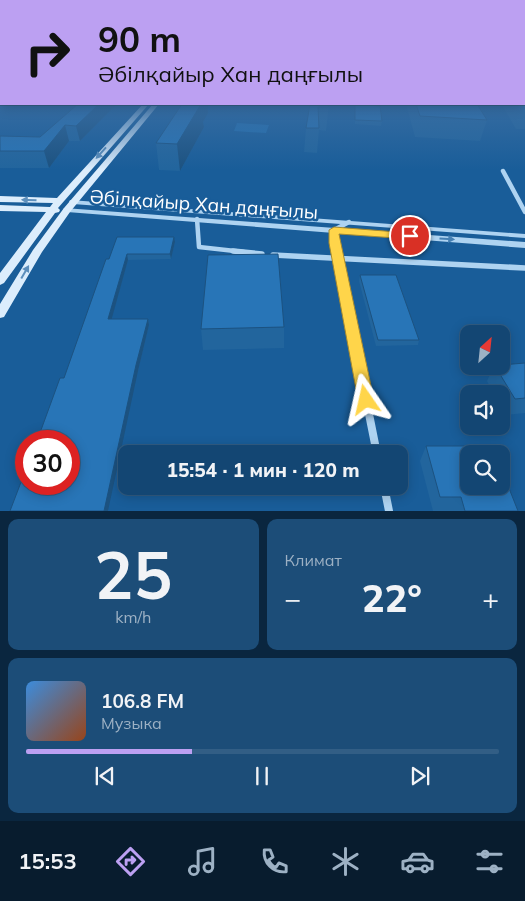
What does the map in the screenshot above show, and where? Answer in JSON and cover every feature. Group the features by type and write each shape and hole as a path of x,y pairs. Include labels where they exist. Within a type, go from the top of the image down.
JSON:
{"main road":[{"path":"0,280 19,251 58,201 130,122"},
{"path":"0,314 37,252 70,206 141,122"},
{"name":"Әбілқайыр Хан даңғылы","path":"0,199 58,201 70,206"},
{"name":"Әбілқайыр Хан даңғылы","path":"0,208 52,210 70,206"}],"street":[{"path":"503,171 525,212"},
{"name":"Әбілқайыр Хан даңғылы","path":"70,206 197,220 525,245"},
{"name":"Әбілқайыр Хан даңғылы","path":"70,206 349,222 525,236"},
{"path":"197,220 197,244 203,248 279,256 337,257 525,268"},
{"path":"349,222 334,230 337,257 375,445"},
{"path":"386,495 389,511"}],"shaded area":[{"path":"237,123 269,125 266,133 234,131"}],"building":[{"path":"57,122 80,122 76,126 65,125 44,151 0,151 0,136 40,137"},
{"path":"170,122 190,122 177,144 156,143"},
{"path":"307,122 319,122 319,128 306,128"},
{"path":"117,237 174,237 170,254 127,254 108,319 148,319 104,511 10,511 16,495 80,495 80,430 41,430 60,378 64,378 106,259 109,259"},
{"path":"278,254 284,327 201,329 208,255"},
{"path":"360,275 396,275 419,340 378,340"},
{"path":"525,363 525,398 515,399 510,391 510,385 507,385 500,375 510,375 510,364"},
{"path":"426,446 460,446 460,495 510,495 510,491 518,511 465,511 461,497 440,497"}],"route":[{"path":"366,400 334,243 334,230 410,236"}]}
